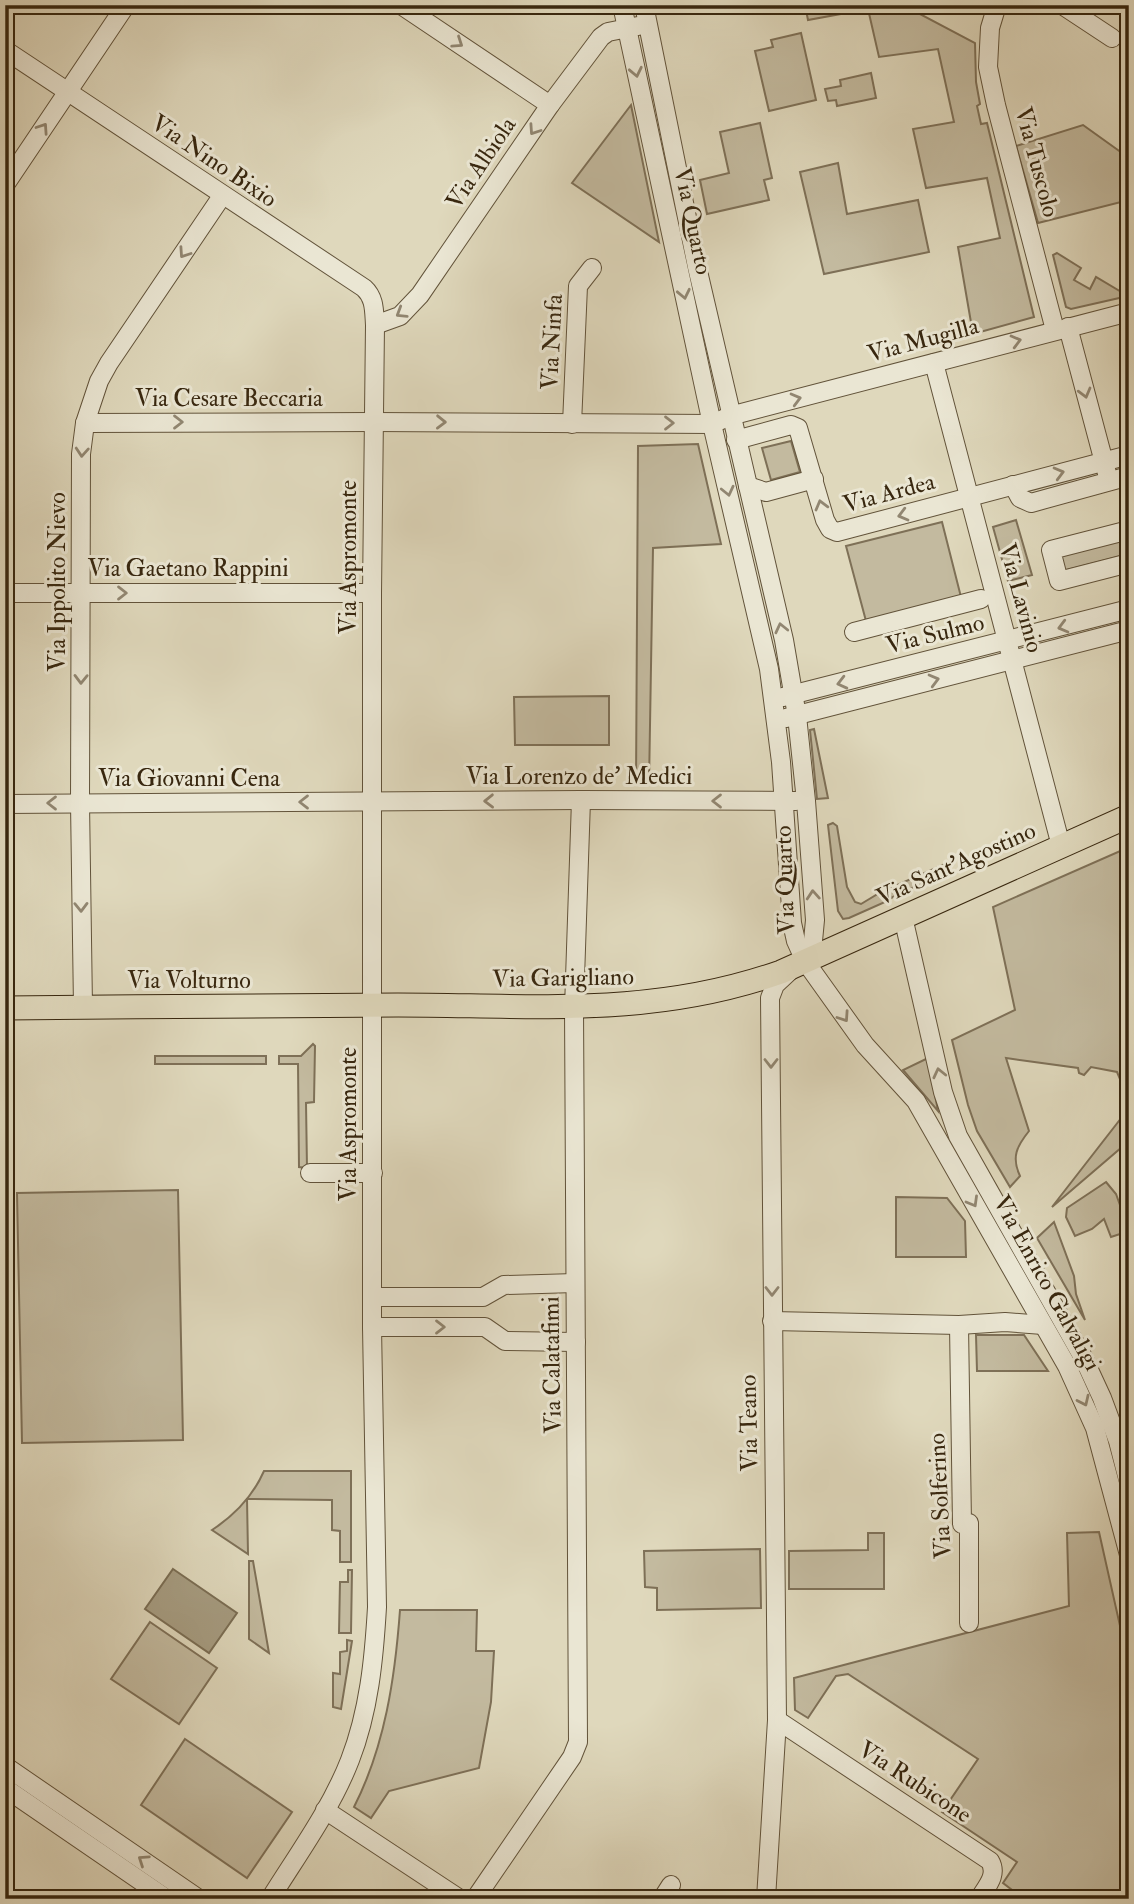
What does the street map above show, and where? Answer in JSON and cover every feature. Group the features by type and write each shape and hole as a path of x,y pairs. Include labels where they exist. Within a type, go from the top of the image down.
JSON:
{"main road":[{"name":"Via Sant'Agostino","path":"804,961 1129,816"},
{"name":"Via Garigliano","path":"373,1005 574,1008 676,999 752,982 804,961"},
{"name":"Via Volturno","path":"5,1008 373,1005"}],"street":[{"path":"5,185 126,5"},
{"path":"401,5 550,106"},
{"name":"Via Quarto","path":"622,5 712,424 757,613 776,720 785,801 792,923 804,961"},
{"name":"Via Quarto","path":"644,5 730,416 784,640 797,716 815,920 813,940 804,961"},
{"name":"Via Tuscolo","path":"997,5 990,28 990,77 1062,329 1109,481"},
{"path":"1062,5 1112,38"},
{"path":"626,28 648,24"},
{"name":"Via Albiola","path":"375,325 400,316 416,301 550,106 601,37 608,32 626,28"},
{"name":"Via Nino Bixio","path":"5,50 369,293 373,301 375,325"},
{"name":"Via Ippolito Nievo","path":"83,1007 80,803 81,454 85,423 90,402 109,363 222,196"},
{"name":"Via Ninfa","path":"572,424 579,286 592,268"},
{"name":"Via Mugilla","path":"730,416 1129,312"},
{"name":"Via Aspromonte","path":"271,1899 325,1810 349,1762 368,1697 375,1647 377,1608 372,1327 372,593 375,325"},
{"name":"Via Lavinio","path":"934,363 1061,846"},
{"path":"373,422 712,424 730,416"},
{"name":"Via Cesare Beccaria","path":"85,423 373,422"},
{"path":"712,424 736,440"},
{"name":"Via Ardea","path":"736,440 795,425 801,432 825,520 834,531 1129,455"},
{"path":"1013,485 1020,498 1031,503 1129,476"},
{"name":"Via Ardea","path":"748,486 766,492 814,479"},
{"path":"1129,530 1051,550 1059,581 1129,563"},
{"name":"Via Gaetano Rappini","path":"5,593 372,593"},
{"name":"Via Lavinio","path":"854,632 981,599"},
{"name":"Via Sulmo","path":"793,695 1129,609"},
{"name":"Via Sulmo","path":"797,716 1129,630"},
{"path":"773,699 793,695"},
{"path":"776,720 797,716"},
{"name":"Via Calatafimi","path":"475,1899 572,1756 578,1742 574,1008 581,800"},
{"name":"Via Quarto","path":"785,801 806,801"},
{"name":"Via Lorenzo de' Medici","path":"372,802 785,801"},
{"name":"Via Giovanni Cena","path":"5,804 372,802"},
{"name":"Via Enrico Galvaligi","path":"903,917 943,1092 951,1114 970,1160 1088,1367 1118,1441 1129,1484"},
{"path":"770,998 775,985 804,961"},
{"name":"Via Enrico Galvaligi","path":"804,961 864,1045 903,1086 929,1123 1067,1366 1095,1427 1129,1555"},
{"path":"752,982 763,985 770,998"},
{"name":"Via Teano","path":"766,1899 776,1720 770,998"},
{"path":"929,1123 951,1114"},
{"path":"310,1173 373,1173"},
{"path":"373,1297 483,1297 504,1285 575,1283"},
{"path":"1005,1322 1028,1297"},
{"path":"772,1321 959,1325 1005,1322 1043,1325"},
{"name":"Via Solferino","path":"959,1325 962,1524 969,1523 969,1623"},
{"path":"372,1327 485,1327 505,1341 576,1342"},
{"name":"Via Rubicone","path":"776,1720 990,1861 994,1874 979,1899"},
{"path":"8,1778 88,1833 199,1899"},
{"path":"325,1810 460,1899"},
{"path":"88,1833 167,1899"}],"shaded area":[{"path":"805,5 903,5 975,43 976,82 980,104 977,106 981,124 987,123 1034,317 973,334 958,247 1000,238 987,178 926,188 913,129 954,122 938,49 879,57 868,9 808,20"},
{"path":"801,33 816,100 769,111 755,51 773,47 771,40"},
{"path":"871,73 876,98 837,106 836,100 828,101 825,89 841,86 840,80"},
{"path":"631,105 659,242 572,183"},
{"path":"760,123 772,178 764,180 769,200 707,214 700,180 729,173 720,132"},
{"path":"1083,125 1129,158 1129,200 1038,223 1016,146"},
{"path":"838,163 847,214 918,200 929,252 824,274 800,172"},
{"path":"1057,253 1081,268 1074,280 1090,289 1096,277 1128,296 1071,309 1066,307 1053,255"},
{"path":"791,441 800,472 771,480 762,448"},
{"path":"698,444 721,544 653,548 649,785 636,785 638,446"},
{"path":"1016,520 1032,575 1008,581 993,527"},
{"path":"942,522 961,597 866,621 846,546"},
{"path":"1129,538 1129,554 1063,571 1059,555"},
{"path":"609,696 609,745 515,745 514,697"},
{"path":"814,729 828,798 817,799 810,730"},
{"path":"833,823 837,826 847,887 855,902 861,904 881,892 885,902 843,919 838,911 828,825"},
{"path":"1127,848 1129,1100 1117,1072 1091,1067 1084,1075 1079,1073 1078,1068 1006,1058 1029,1131 1021,1142 1016,1157 1020,1176 1010,1187 977,1131 952,1040 1015,1010 993,907"},
{"path":"947,863 950,870 891,898 888,889"},
{"path":"313,1044 314,1102 306,1103 307,1168 299,1167 298,1064 279,1064 279,1056 301,1056"},
{"path":"155,1056 266,1056 266,1064 155,1064"},
{"path":"928,1058 938,1111 903,1070"},
{"path":"1122,1117 1129,1118 1129,1141 1052,1207"},
{"path":"1106,1182 1116,1194 1120,1205 1129,1202 1129,1249 1123,1233 1111,1237 1104,1219 1092,1229 1075,1236 1066,1217 1067,1208"},
{"path":"178,1190 183,1440 22,1443 17,1193"},
{"path":"896,1197 947,1198 965,1221 966,1257 896,1257"},
{"path":"1054,1222 1074,1276 1076,1294 1085,1320 1037,1238"},
{"path":"976,1335 1024,1335 1048,1371 977,1371"},
{"path":"264,1471 351,1471 351,1562 340,1562 340,1531 332,1530 332,1500 247,1499 248,1554 212,1530 243,1504"},
{"path":"1099,1532 1129,1666 1129,1899 1024,1899 1003,1883 1017,1862 942,1812 978,1759 848,1674 836,1676 808,1718 795,1710 794,1678 1069,1606 1067,1533"},
{"path":"868,1533 884,1533 884,1589 789,1589 789,1551 868,1550"},
{"path":"760,1549 761,1608 657,1610 657,1588 645,1587 644,1551"},
{"path":"249,1561 253,1561 269,1653 249,1639"},
{"path":"173,1569 237,1613 209,1653 145,1609"},
{"path":"348,1570 352,1570 351,1633 339,1633 340,1582 348,1582"},
{"path":"400,1610 477,1610 476,1651 494,1651 491,1702 479,1768 389,1791 371,1818 354,1807 374,1760 387,1711"},
{"path":"150,1622 217,1668 179,1724 111,1679"},
{"path":"347,1640 352,1641 341,1709 333,1707 333,1673 340,1674 340,1652 347,1651"},
{"path":"185,1739 292,1812 247,1878 141,1805"}]}
